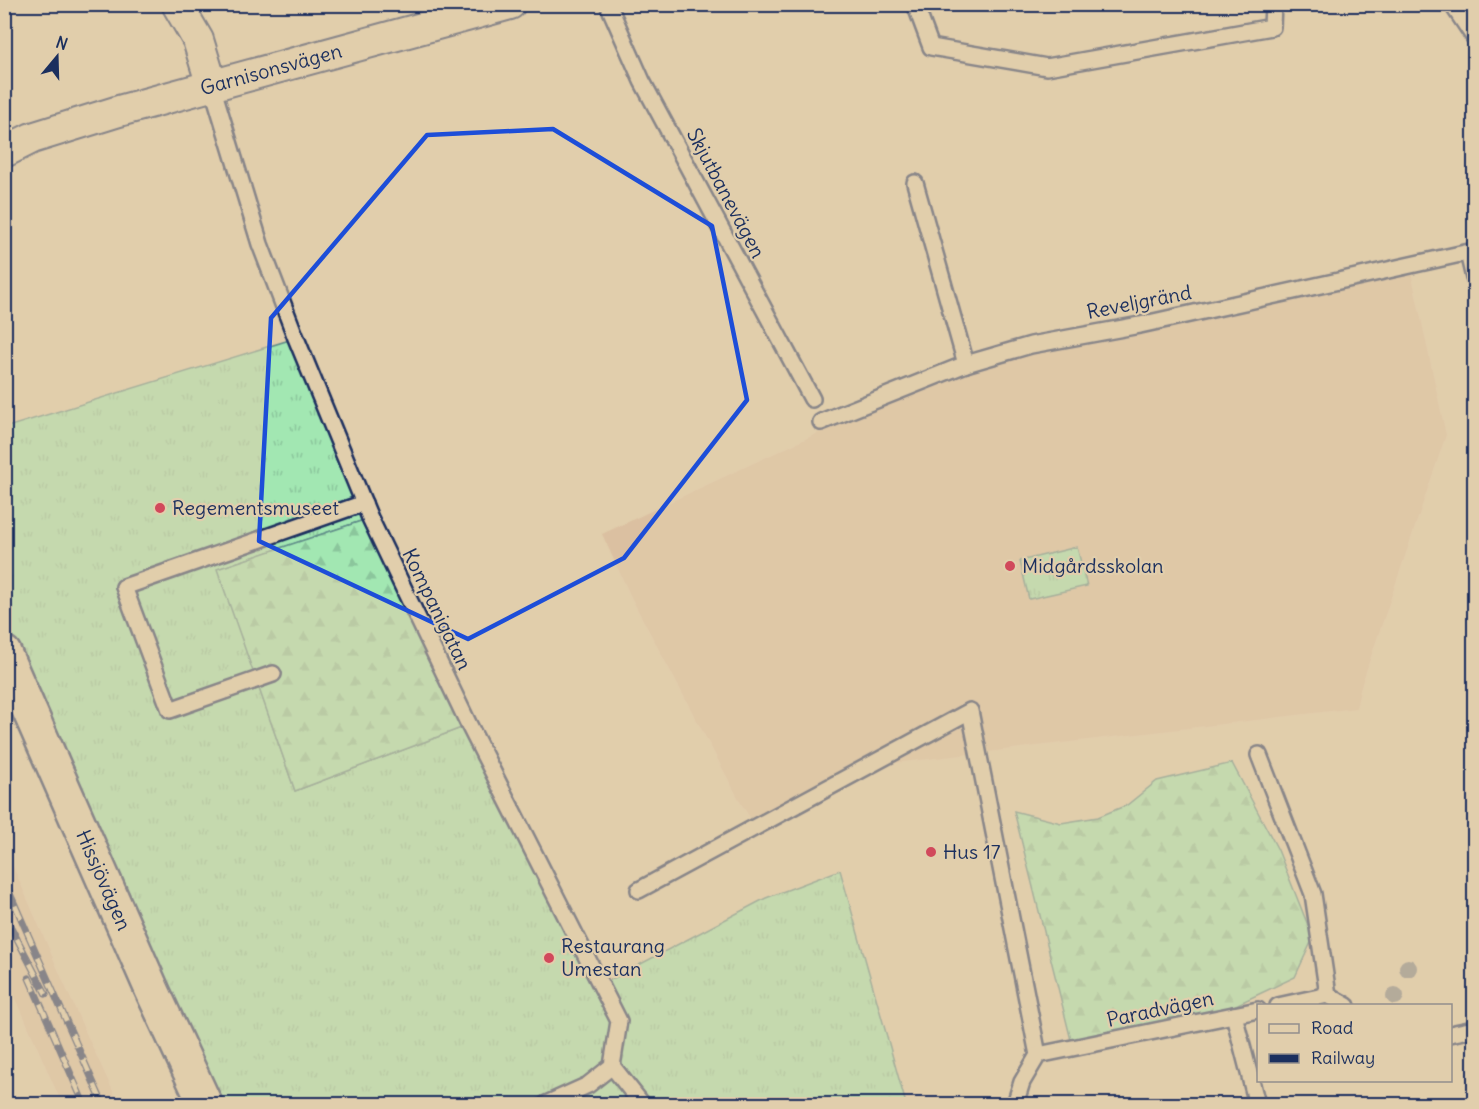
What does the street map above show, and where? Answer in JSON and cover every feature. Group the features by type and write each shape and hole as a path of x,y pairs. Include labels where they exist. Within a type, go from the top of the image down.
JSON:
{"main road":[{"name":"Hissjövägen","path":"4,653 152,990 205,1104"}],"street":[{"path":"177,4 198,40 212,86"},
{"name":"Garnisonsvägen","path":"4,152 18,138 510,4"}],"lane":[{"name":"Skjutbanevägen","path":"608,4 642,81 812,399"},
{"path":"915,4 931,47 1047,67 1272,27 1273,4"},
{"path":"1452,4 1474,37"},
{"name":"Kompanigatan","path":"212,86 260,244 364,503 470,725 619,1021 612,1066"},
{"path":"915,183 966,364"},
{"path":"1471,252 1474,279"},
{"name":"Reveljgränd","path":"821,422 966,364 1031,345 1140,325 1471,252"},
{"path":"273,674 170,710 124,587 364,503"},
{"path":"639,890 970,711 1038,1055 1022,1082 1015,1104"},
{"path":"1259,755 1313,894 1328,995"},
{"path":"1283,1004 1328,995 1345,1004"},
{"path":"1234,1015 1257,1010"},
{"name":"Paradvägen","path":"1038,1055 1234,1015 1257,1104"},
{"path":"1452,1034 1474,1029"},
{"path":"546,1104 588,1085 612,1066 642,1104"}],"highlighted area":[{"path":"553,129 712,226 747,400 624,558 468,639 259,541 271,318 427,135"}],"shaded area":[{"name":"Midgårdsskolan","path":"1410,267 1446,435 1361,686 1356,708 869,766 756,827 632,599 602,534 966,364"},
{"path":"5,848 119,1104 62,1104 5,973"}],"green space":[{"path":"296,338 370,518 218,569 295,791 469,725 601,985 766,898 840,870 906,1104 205,1104 5,653 4,428"},
{"path":"370,518 469,725 295,791 217,569"},
{"path":"1077,547 1087,586 1029,599 1020,561"},
{"path":"1232,763 1278,850 1313,938 1295,977 1202,1021 1073,1048 1014,811 1061,823 1098,817 1127,805 1157,781"}],"railway":[{"path":"4,880 103,1104"},
{"path":"4,914 46,994"},
{"path":"29,978 84,1104"}],"place":[{"name":"Regementsmuseet","path":"160,508"},
{"name":"Midgårdsskolan","path":"1010,566"},
{"name":"Hus 17","path":"931,852"},
{"name":"Restaurang Umestan","path":"549,958"}]}
